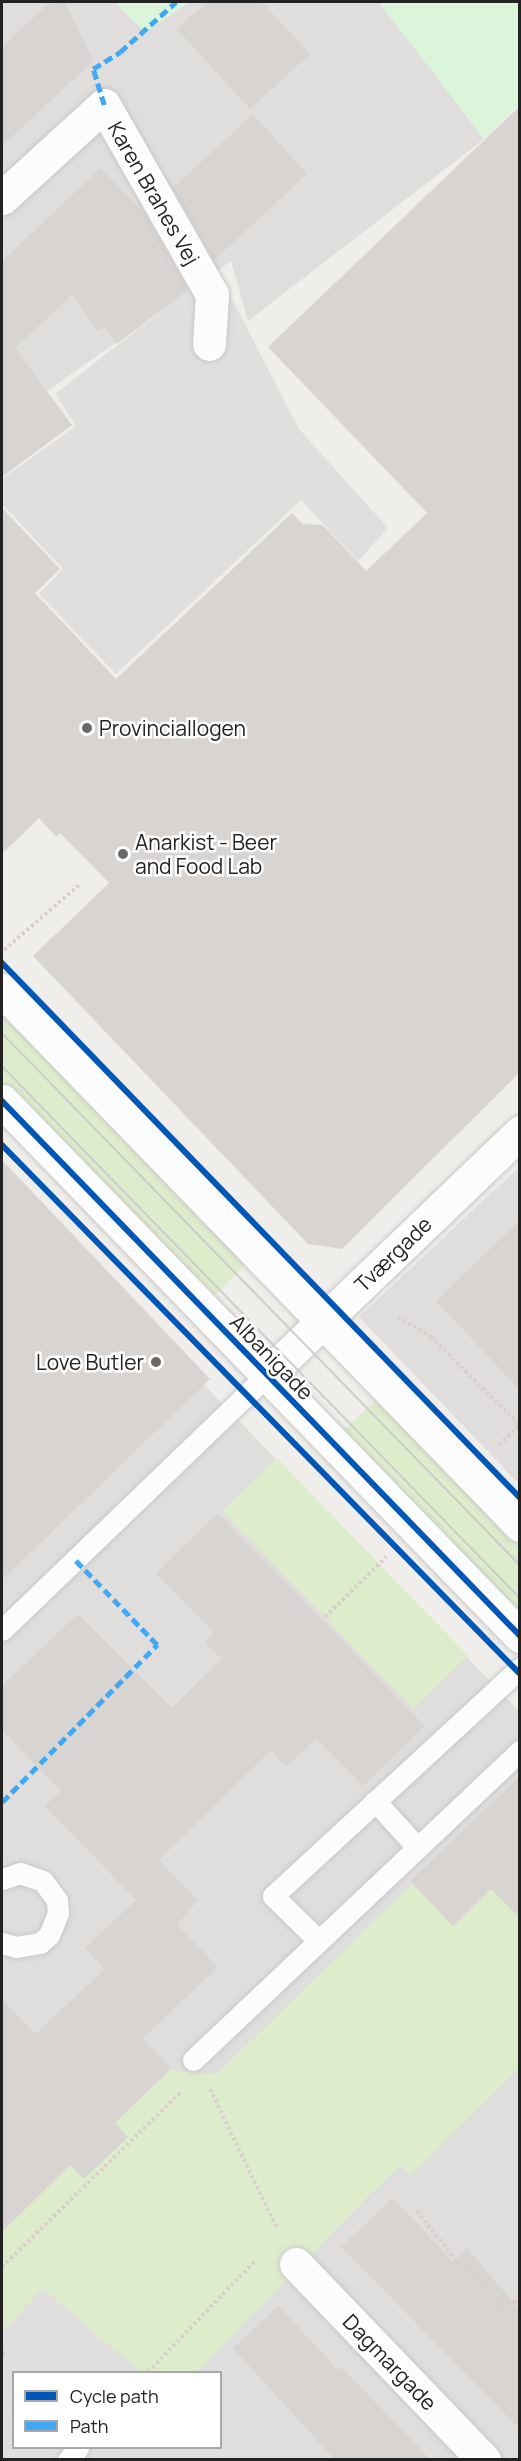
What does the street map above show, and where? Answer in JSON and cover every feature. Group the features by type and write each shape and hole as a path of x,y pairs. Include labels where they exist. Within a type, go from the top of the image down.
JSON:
{"street":[{"name":"Karen Brahes Vej","path":"2,198 104,105 212,294 209,344"},
{"path":"2,990 519,1525"},
{"name":"Albanigade","path":"2,1101 519,1636"},
{"name":"Tværgade","path":"267,1375 519,1132"},
{"name":"Dagmargade","path":"296,2264 484,2460"}],"lane":[{"path":"2,1630 267,1375"},
{"path":"318,1940 273,1896 519,1668"},
{"path":"197,2066 318,1940 519,1751"},
{"path":"375,1801 416,1846"},
{"path":"2,1879 20,1873 43,1881 54,1895 58,1913 49,1935 40,1943 16,1947 2,1943"}],"path":[{"path":"2,952 79,885"},
{"path":"398,1317 431,1337 519,1425 500,1443"},
{"path":"325,1617 414,1529"},
{"path":"2,2267 197,2066 280,2235"},
{"path":"417,2211 456,2261 501,2305 514,2301 519,2305"},
{"path":"150,2371 260,2256"},
{"path":"2,2354 7,2355"}],"shaded area":[{"path":"2,2 115,2 145,32 189,2 379,2 484,139 248,321 231,261 2,423"},
{"path":"216,268 299,429 388,528 358,561 301,500 116,674 39,594 63,569 2,504 2,479 76,426 55,394"},
{"path":"519,1167 519,1484 359,1317"},
{"path":"2,1175 519,1711 519,2459 2,2459"},
{"path":"42,2288 140,2371 12,2371 12,2449 127,2449 117,2459 7,2460 2,2455 2,2333"}],"green space":[{"path":"115,2 189,2 145,32"},
{"path":"379,2 519,2 519,104 484,139"},
{"path":"2,1010 248,1263 211,1299 2,1087"},
{"path":"378,1398 519,1543 519,1619 339,1435"},
{"path":"277,1458 468,1656 413,1709 222,1511"},
{"path":"519,1780 519,2068 410,2175 401,2165 369,2195 198,2371 12,2371 12,2449 127,2449 117,2459 7,2460 2,2455 2,2227 171,2070 216,2075"}],"building":[{"path":"51,2 65,2 93,61 2,146 2,46"},
{"path":"207,2 262,2 310,54 250,109 177,29"},
{"path":"519,107 519,1073 342,1249 308,1244 33,956 109,883 60,833 56,837 39,818 2,854 2,508 60,569 35,593 116,679 292,513 303,524 323,525 366,571 427,513 268,347"},
{"path":"253,114 307,174 214,260 173,188"},
{"path":"101,168 145,214 186,286 185,292 117,344 104,327 98,331 72,295 15,348 72,425 2,477 2,261"},
{"path":"2,1160 210,1379 2,1580"},
{"path":"519,1221 519,1389 436,1301"},
{"path":"218,1513 425,1726 363,1786 317,1739 286,1766 271,1750 159,1860 198,1900 177,1925 218,1967 142,2039 171,2068 115,2123 128,2137 84,2179 70,2165 2,2232 2,1999 35,2034 105,1969 85,1948 136,1900 45,1806 61,1791 2,1730 2,1686 78,1614 172,1708 222,1659 204,1642 214,1633 156,1573"},
{"path":"519,1777 519,1917 491,1889 453,1926 410,1881"},
{"path":"393,2198 453,2262 467,2248 519,2309 519,2428 341,2247"},
{"path":"279,2306 338,2370 341,2367 431,2460 335,2460 233,2348"}],"tram line":[{"path":"2,1033 520,1565"},
{"path":"2,1066 520,1598"}],"marked path":[{"path":"104,105 93,69 120,52 176,2"},
{"path":"2,1802 157,1645 76,1561"}],"cycle path":[{"path":"2,963 520,1498"},
{"path":"2,1101 520,1636"},
{"path":"2,1145 520,1674"}],"place":[{"name":"Provinciallogen","path":"87,728"},
{"name":"Anarkist - Beer and Food Lab","path":"123,854"},
{"name":"Love Butler","path":"156,1362"}]}
